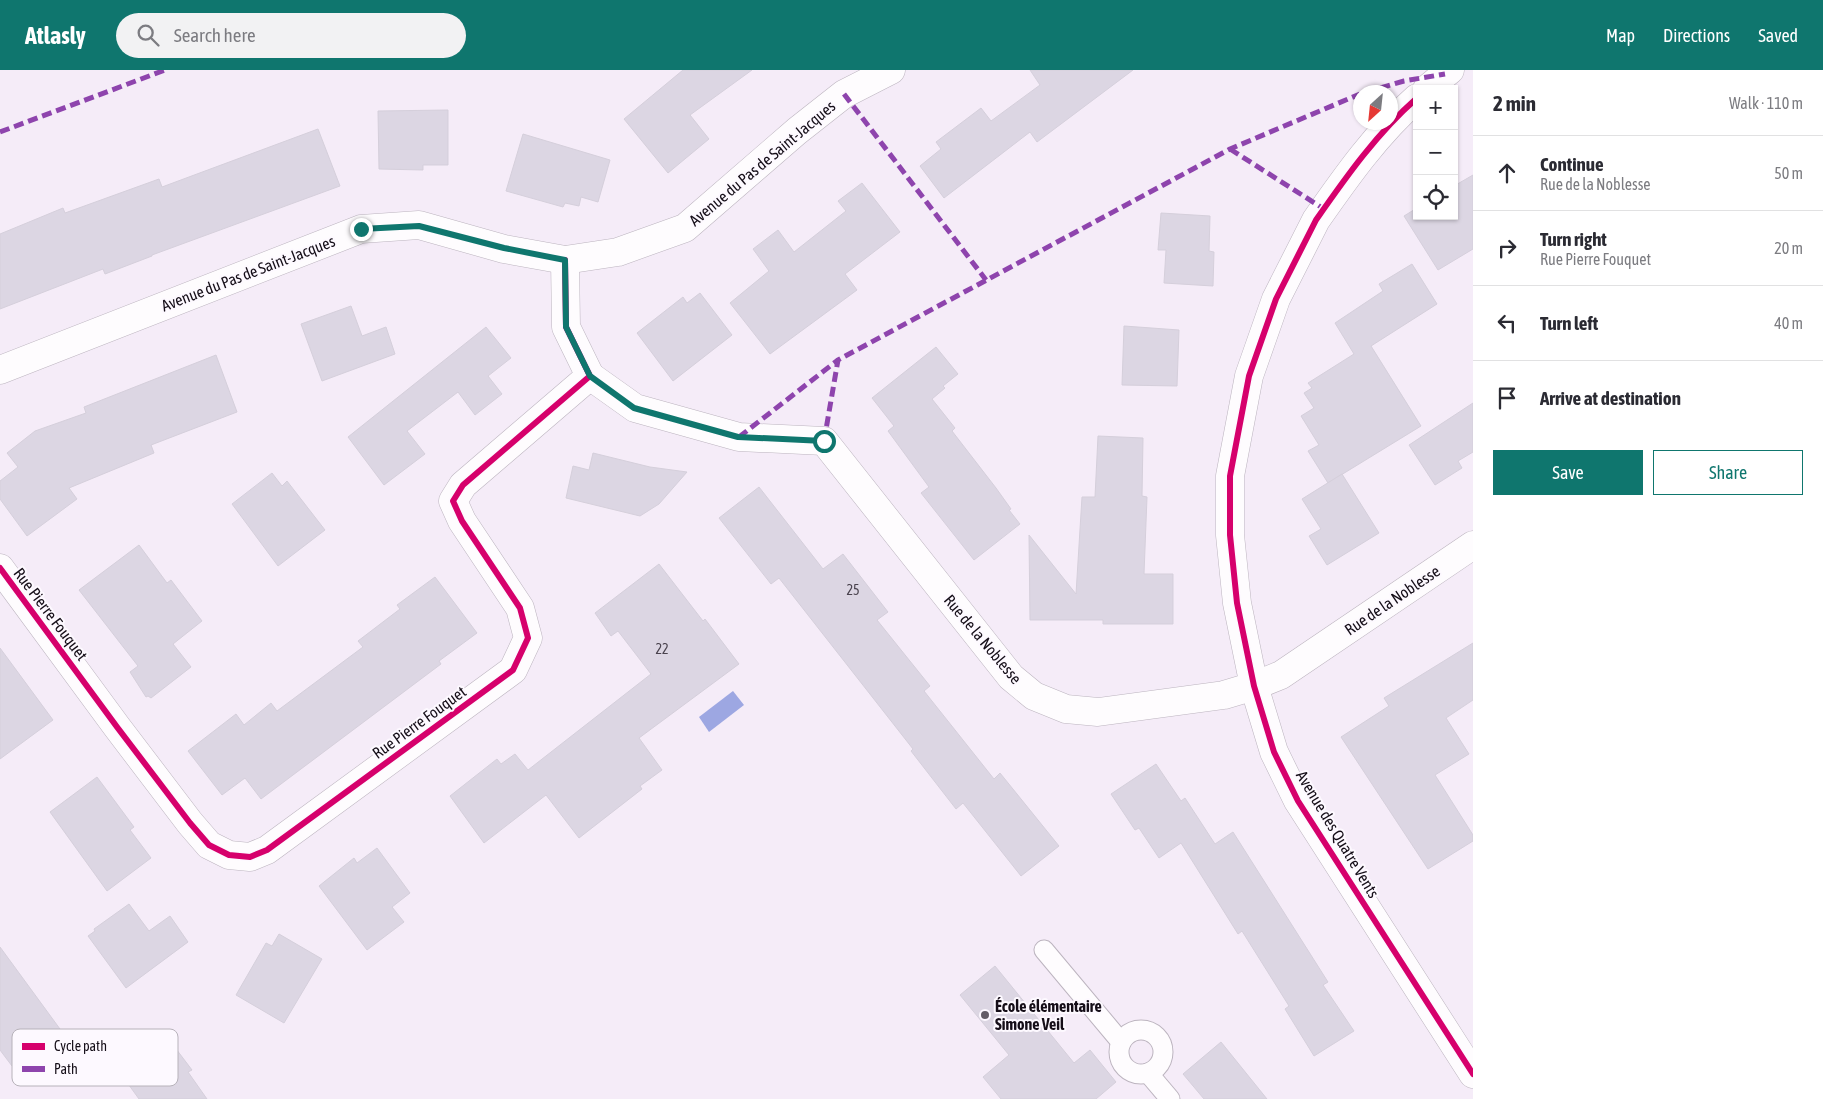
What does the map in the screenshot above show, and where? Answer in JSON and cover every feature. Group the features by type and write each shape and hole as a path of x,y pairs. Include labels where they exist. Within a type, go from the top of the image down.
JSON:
{"street":[{"name":"Avenue du Pas de Saint-Jacques","path":"0,370 361,229 419,226 504,248 565,260 618,252 685,228 797,131 844,94 891,70"},
{"path":"1432,85 1450,70"},
{"name":"Avenue des Quatre Vents","path":"1413,101 1401,111 1360,158 1316,220 1276,299 1249,376 1230,476 1230,535 1237,603 1254,686 1274,752 1298,801 1473,1074"},
{"path":"565,260 566,327 590,376"},
{"name":"Rue de la Noblesse","path":"590,376 634,408 738,437 824,441 1011,677 1034,696 1066,709 1098,712 1224,695 1254,686 1281,675 1473,545"},
{"name":"Rue Pierre Fouquet","path":"0,568 122,733 190,823 209,845 229,855 250,857 267,850 514,670 528,638 520,608 462,521 453,501 463,485 590,376"}],"lane":[{"path":"1044,950 1121,1042"},
{"path":"1138,1030 1152,1033 1161,1044 1162,1058 1159,1064 1148,1073 1140,1074 1127,1069 1119,1056 1121,1042 1131,1032 1138,1030"},
{"path":"1148,1073 1170,1099"}],"water":[{"path":"733,691 744,705 709,732 699,717"}],"building":[{"path":"683,70 752,70 690,115 709,139 668,173 624,119"},
{"path":"1030,70 1133,70 1037,142 1030,132 944,198 920,166 941,149 936,142 981,108 991,121 1040,85"},
{"path":"448,110 448,165 423,165 423,170 379,169 378,111"},
{"path":"318,129 340,186 105,274 103,269 0,309 0,234 63,208 65,213 159,179 162,187"},
{"path":"523,134 610,160 598,202 581,197 579,206 565,203 563,207 506,191"},
{"path":"1473,175 1473,249 1438,270 1404,216 1413,210 1413,220 1458,220 1458,184"},
{"path":"862,183 900,232 845,274 857,290 770,354 730,303 769,271 753,249 778,230 794,252 846,211 838,201"},
{"path":"1161,213 1210,216 1209,251 1214,252 1213,286 1164,283 1166,250 1158,250"},
{"path":"1412,264 1437,304 1371,346 1421,426 1328,483 1308,451 1319,445 1301,416 1314,408 1304,393 1312,388 1308,383 1354,354 1335,323 1383,291 1379,284"},
{"path":"700,293 732,335 673,381 637,333 683,297 687,303"},
{"path":"351,306 362,336 386,327 395,354 322,381 301,324"},
{"path":"1124,326 1179,330 1177,386 1122,385"},
{"path":"486,327 511,358 488,376 502,394 475,415 458,392 407,431 425,454 384,485 348,437"},
{"path":"936,347 958,374 943,386 945,388 932,399 955,428 952,431 996,488 1020,524 974,560 921,493 929,487 888,431 894,426 872,398"},
{"path":"216,355 237,412 151,445 154,453 69,488 77,499 27,536 0,499 0,481 18,467 7,453 35,431 86,413 84,407"},
{"path":"1473,403 1473,452 1458,461 1462,468 1435,485 1409,445"},
{"path":"1098,436 1143,438 1142,496 1147,497 1144,574 1173,574 1173,624 1103,624 1103,620 1030,620 1029,535 1076,594 1082,497 1095,497"},
{"path":"593,453 650,467 687,472 659,504 640,516 566,498 573,466 589,470"},
{"path":"272,473 282,486 287,481 325,530 278,566 232,504"},
{"path":"1342,474 1379,533 1327,565 1309,536 1321,529 1302,499"},
{"path":"759,487 823,569 843,554 888,612 877,620 930,686 924,691 994,779 1000,773 1059,846 1021,876 963,803 956,809 911,751 913,749 779,578 771,584 719,518"},
{"path":"139,545 167,583 171,580 202,621 173,644 191,667 151,698 146,697 130,672 138,666 79,590"},
{"path":"659,564 703,621 705,619 739,664 639,738 662,770 640,786 642,789 579,838 546,795 484,843 450,796 497,759 501,764 515,754 528,770 651,674 618,631 611,636 595,613"},
{"path":"435,577 477,633 439,661 441,664 261,799 245,778 222,795 188,751 236,714 244,725 271,703 277,711 363,647 358,641 400,609 397,605"},
{"path":"1473,643 1473,700 1446,718 1469,754 1435,775 1473,835 1473,841 1428,869 1341,737 1389,706 1384,698"},
{"path":"0,648 53,720 0,759"},
{"path":"1156,764 1181,801 1185,798 1215,844 1233,832 1328,982 1323,985 1354,1031 1314,1056 1285,1009 1289,1006 1242,931 1238,934 1181,843 1159,858 1139,828 1135,830 1111,794"},
{"path":"97,777 134,827 130,830 151,858 107,891 50,812"},
{"path":"377,848 410,893 392,907 404,922 367,950 319,886 354,858 357,863"},
{"path":"129,904 149,931 170,916 188,942 126,988 88,936 95,931 94,929"},
{"path":"279,934 322,959 284,1023 236,995 266,943 272,946"},
{"path":"0,947 60,1029 12,1029 12,1066 0,1050"},
{"path":"995,966 1074,1063 1090,1050 1116,1082 1096,1099 1001,1099 983,1077 1009,1055 960,995"},
{"path":"1221,1042 1267,1099 1204,1099 1183,1074"},
{"path":"178,1052 192,1070 188,1072 207,1099 139,1099 130,1086 178,1086"}],"marked path":[{"path":"0,132 165,70"},
{"path":"1390,85 1445,74"},
{"path":"844,94 986,280"},
{"path":"824,441 838,360 1230,149 1353,97"},
{"path":"1230,149 1324,209"},
{"path":"739,437 838,360"}],"cycle path":[{"path":"1413,102 1375,141 1327,204 1316,220 1276,299 1249,376 1230,476 1230,535 1237,603 1254,686 1274,752 1298,801 1473,1074"},
{"path":"0,568 117,727 209,845 229,855 250,857 267,850 513,670 528,638 520,608 462,521 453,501 463,485 590,376 566,327 565,260"}],"place":[{"name":"École élémentaire Simone Veil","path":"985,1015"}],"route":[{"path":"361,229 419,226 504,248 565,260 566,327 590,376 634,408 738,437 824,441"}]}
